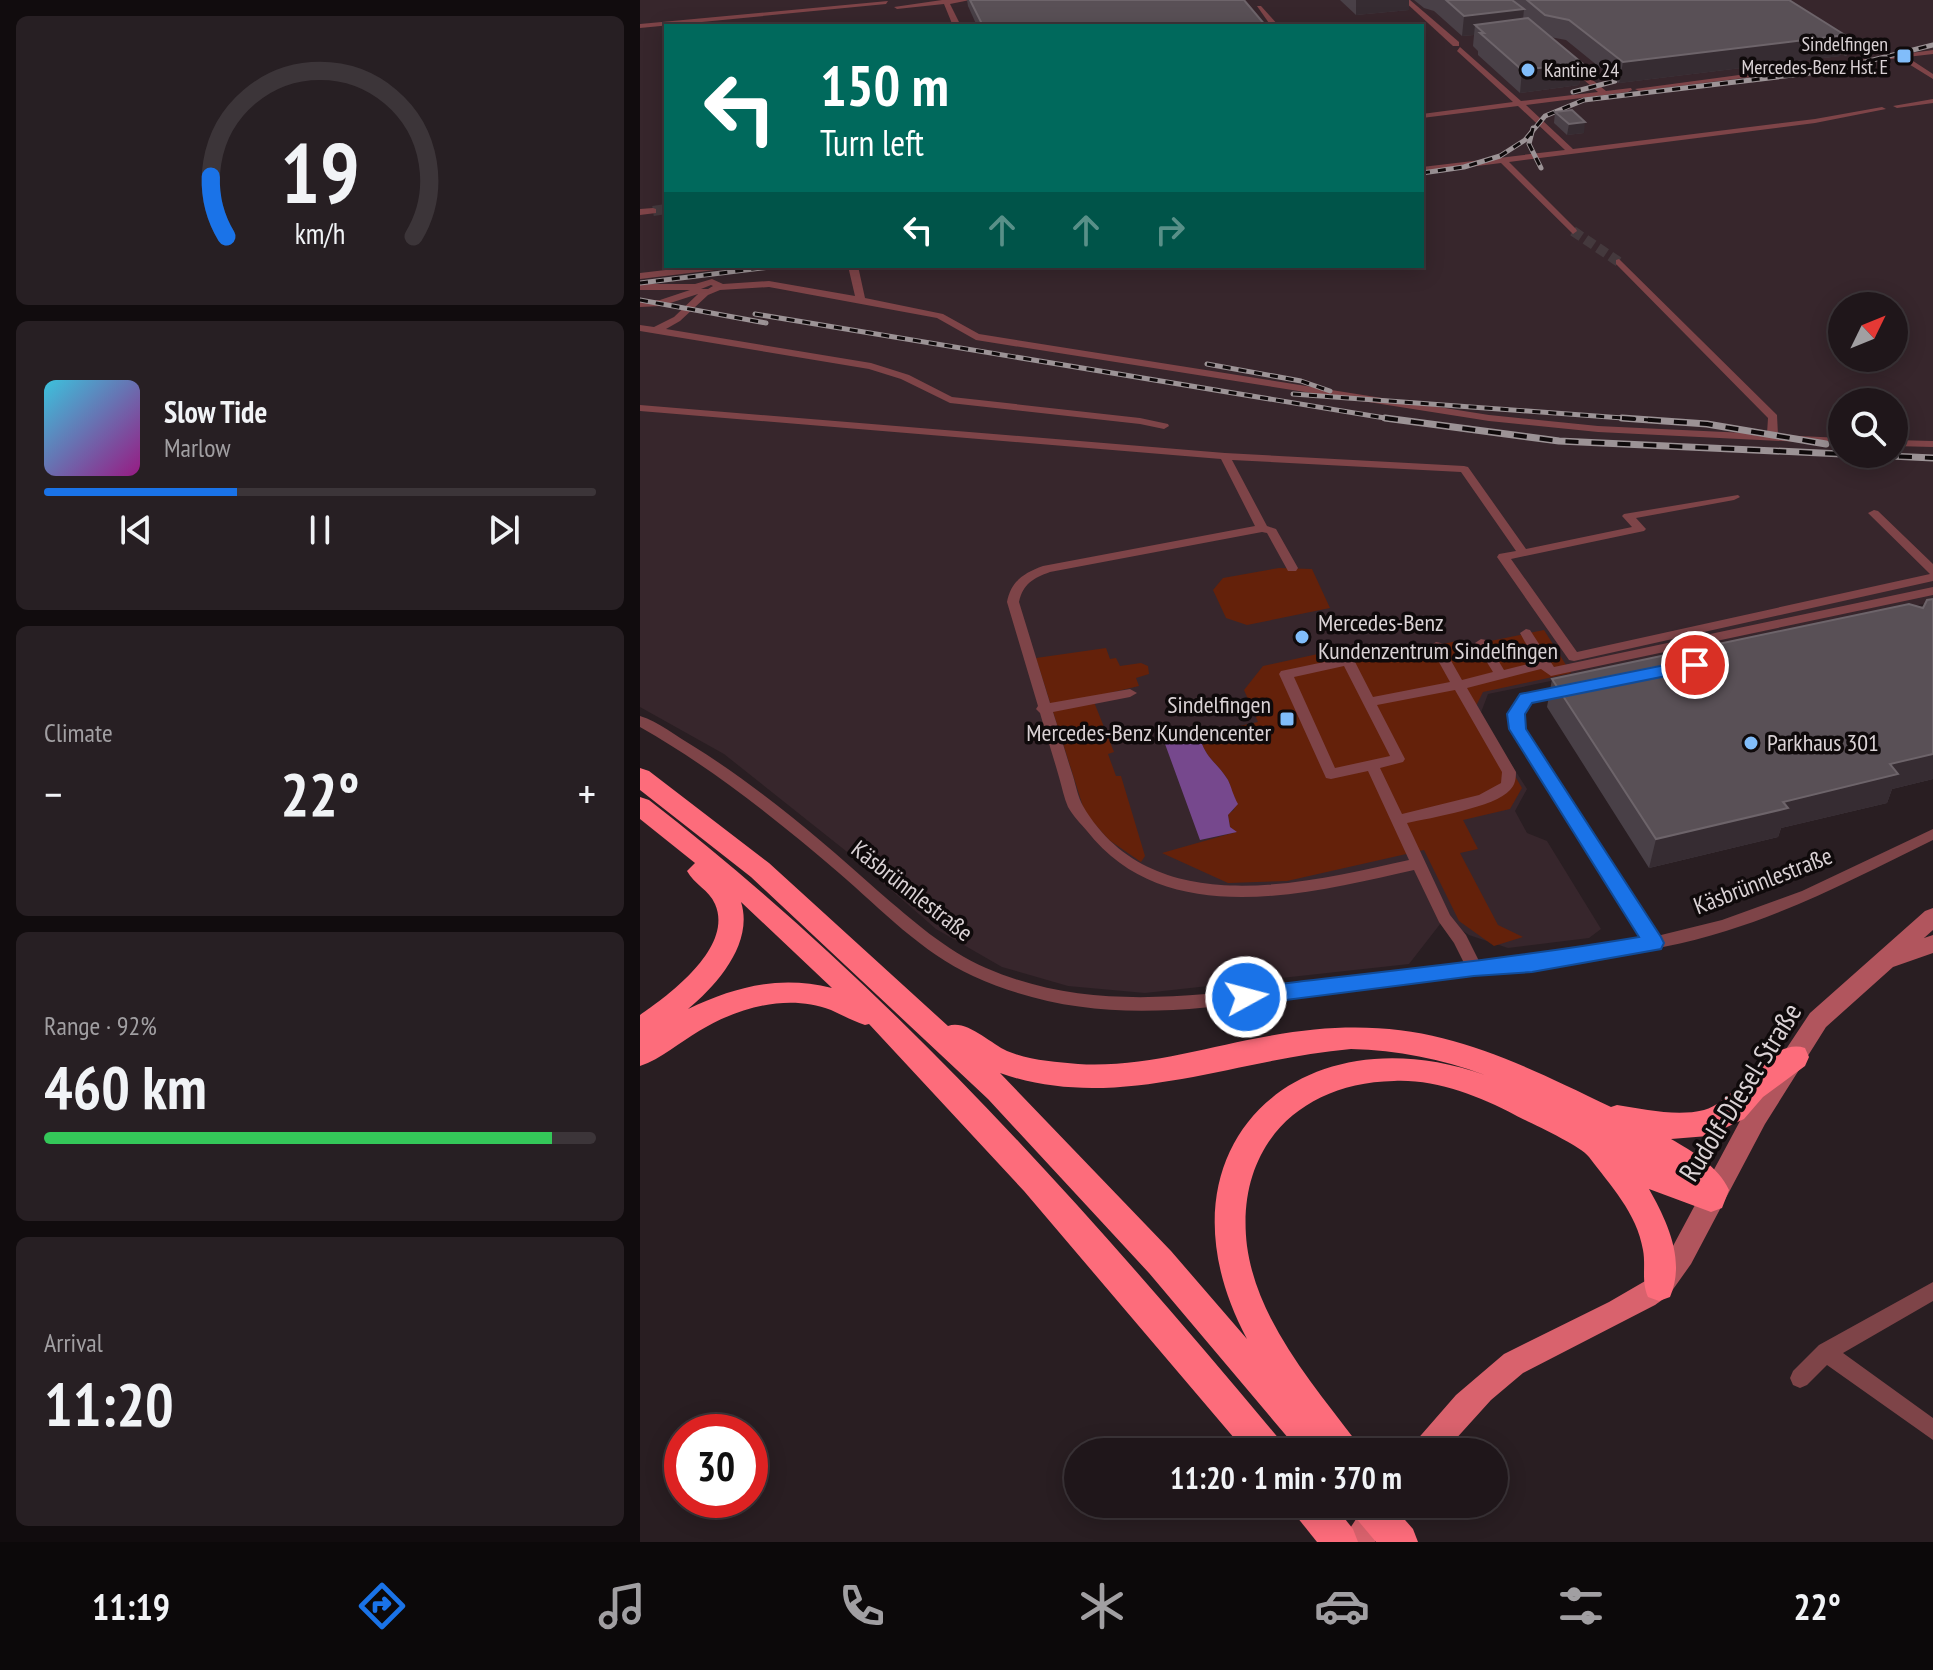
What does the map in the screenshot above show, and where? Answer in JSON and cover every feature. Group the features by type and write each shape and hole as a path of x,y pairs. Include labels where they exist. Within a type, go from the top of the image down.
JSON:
{"highway":[{"path":"640,777 760,870 998,1090 1160,1262 1311,1438"},
{"path":"640,806 682,837 800,938 902,1037 1027,1170 1183,1348 1257,1438"},
{"path":"640,814 720,890 730,911 730,925 724,944 700,983 640,1030"},
{"path":"885,984 981,1051 1027,1069 1072,1075 1125,1074 1302,1042 1352,1037 1399,1039 1450,1049 1478,1059 1594,1129 1676,1187 1713,1194"},
{"path":"640,1054 695,1019 735,999 780,991 834,997 902,1037"},
{"path":"1333,1438 1264,1336 1249,1308 1233,1255 1229,1208 1233,1183 1241,1159 1269,1118 1304,1090 1328,1079 1369,1069 1414,1067 1456,1076 1594,1129 1708,1123 1734,1110 1753,1088 1795,1057"},
{"path":"1594,1129 1651,1224 1661,1263 1659,1286"},
{"path":"1321,1518 1340,1542"},
{"path":"1380,1518 1400,1542"},
{"path":"1398,1518 1407,1528 1412,1542"}],"main road":[{"name":"Rudolf-Diesel-Straße","path":"1659,1286 1682,1255 1756,1116 1818,1020 1869,971 1933,917"},
{"path":"1869,971 1903,953 1933,944"},
{"path":"1437,1438 1467,1402 1514,1363 1549,1343 1597,1325 1634,1305 1659,1286"},
{"path":"1356,1542 1374,1518"}],"street":[{"path":"896,4 908,0"},
{"path":"896,4 967,0"},
{"path":"1406,0 1570,150"},
{"path":"945,1 956,24"},
{"path":"1256,3 1273,24"},
{"path":"640,26 887,5 726,24"},
{"path":"640,33 664,30"},
{"path":"1456,45 1466,41"},
{"path":"1835,64 1933,52"},
{"path":"1848,53 1860,61"},
{"path":"1900,56 1933,77"},
{"path":"1563,58 1604,93"},
{"path":"1639,89 1820,66"},
{"path":"1424,116 1628,90"},
{"path":"1897,106 1933,101"},
{"path":"1424,170 1815,121 1882,109"},
{"path":"1503,160 1573,231"},
{"path":"640,212 653,211"},
{"path":"1619,262 1773,417 1772,437"},
{"path":"640,276 709,268"},
{"path":"853,268 861,300"},
{"path":"640,336 677,319 701,288 702,269"},
{"path":"640,287 701,288 769,284 940,316 976,337 1474,416 1598,429 1828,440"},
{"path":"640,304 661,303 701,288"},
{"path":"640,328 894,372 950,400 1164,426"},
{"path":"812,357 826,355"},
{"path":"640,408 1225,456 1464,469 1523,553"},
{"path":"1908,443 1933,444"},
{"path":"1225,456 1262,528"},
{"path":"1734,497 1628,516 1640,529 1503,557 1574,657 1933,574"},
{"path":"1874,513 1933,574"},
{"path":"1292,568 1272,531 1262,528 1047,569 1023,578 1015,589 1013,602 1043,709 1075,806 1087,826 1124,862 1193,888 1280,893 1419,863"},
{"path":"1526,633 1551,672 1933,591"},
{"path":"1481,643 1501,675"},
{"path":"1399,820 1493,795 1507,785 1509,772 1436,646"},
{"path":"1348,661 1398,759 1372,765 1331,774 1286,674 1348,661"},
{"path":"1368,702 1460,685 1544,664"},
{"path":"1576,688 1526,698 1516,714 1517,729 1653,943"},
{"path":"1043,709 1130,693"},
{"name":"Käsbrünnlestraße","path":"640,721 735,778 925,938 978,972 1076,1003 1125,1007 1187,1004 1598,955 1724,926 1807,895 1933,834"},
{"path":"1372,765 1444,918 1460,939 1474,968"},
{"path":"1800,1378 1826,1352 1933,1291"},
{"path":"1826,1352 1933,1430"}],"shaded area":[{"path":"640,0 1933,0 1933,602 1488,694 1480,715 1527,789 1515,811 1527,833 1547,841 1601,929 1589,938 1508,948 1469,935 1444,919 1409,964 1145,993 1068,986 1002,967 936,929 851,855 724,754 640,707"},
{"path":"1279,568 1312,569 1330,608 1247,625 1226,618 1213,590 1223,578"},
{"path":"1544,630 1571,673 1483,692 1475,708 1522,788 1510,809 1463,820 1478,849 1460,853 1498,925 1523,937 1494,946 1459,921 1424,850 1287,881 1228,883 1162,853 1236,832 1230,827 1228,814 1234,810 1235,798 1228,780 1201,741 1184,738 1258,722 1244,690 1263,666 1354,646 1359,655 1409,645 1414,650 1462,640 1466,646"},
{"path":"1106,648 1110,659 1116,658 1120,666 1141,663 1148,666 1149,674 1136,678 1139,686 1092,697 1114,752 1108,754 1116,776 1121,776 1145,856 1141,862 1109,840 1085,813 1036,658"},
{"path":"1180,729 1184,738 1201,741 1228,780 1238,804 1228,815 1230,827 1237,832 1200,840 1161,733"}],"building":[{"path":"970,0 1244,0 1264,24 982,24"},
{"path":"1446,0 1512,0 1524,9 1464,16"},
{"path":"1527,0 1789,0 1845,35 1623,62 1569,20 1545,15"},
{"path":"1528,18 1582,63 1522,70 1475,25"},
{"path":"1572,110 1585,122 1569,124 1555,112"},
{"name":"Parkhaus 301","path":"1933,599 1933,754 1890,764 1898,774 1783,802 1788,808 1656,839 1552,679 1909,604 1923,608 1927,600"}],"tunnel":[{"path":"1842,50 1848,53"},
{"path":"653,211 664,209"},
{"path":"1573,231 1619,262"}],"railway":[{"path":"1841,68 1933,45"},
{"path":"1532,131 1545,116 1584,100 1827,71"},
{"path":"1573,92 1615,81"},
{"path":"1424,173 1464,167 1500,156 1525,140 1532,131"},
{"path":"1532,131 1529,144 1541,168"},
{"path":"640,283 762,268"},
{"path":"640,300 766,323"},
{"path":"755,314 1397,420"},
{"path":"1207,364 1301,381 1330,391"},
{"path":"1293,394 1640,419"},
{"path":"1385,418 1559,441 1828,453"},
{"path":"1622,418 1640,419"},
{"path":"1640,419 1707,424 1826,444"},
{"path":"1640,419 1650,420"},
{"path":"1908,457 1933,458"}],"place":[{"name":"Sindelfingen Mercedes-Benz Hst. E","path":"1904,56"},
{"name":"Kantine 24","path":"1528,70"},
{"name":"Mercedes-Benz Kundenzentrum Sindelfingen","path":"1302,637"},
{"name":"Sindelfingen Mercedes-Benz Kundencenter","path":"1287,719"},
{"name":"Parkhaus 301","path":"1751,743"}],"route":[{"path":"1246,997 1474,968 1532,964 1598,955 1653,943 1517,729 1516,714 1526,698 1695,665"}]}
